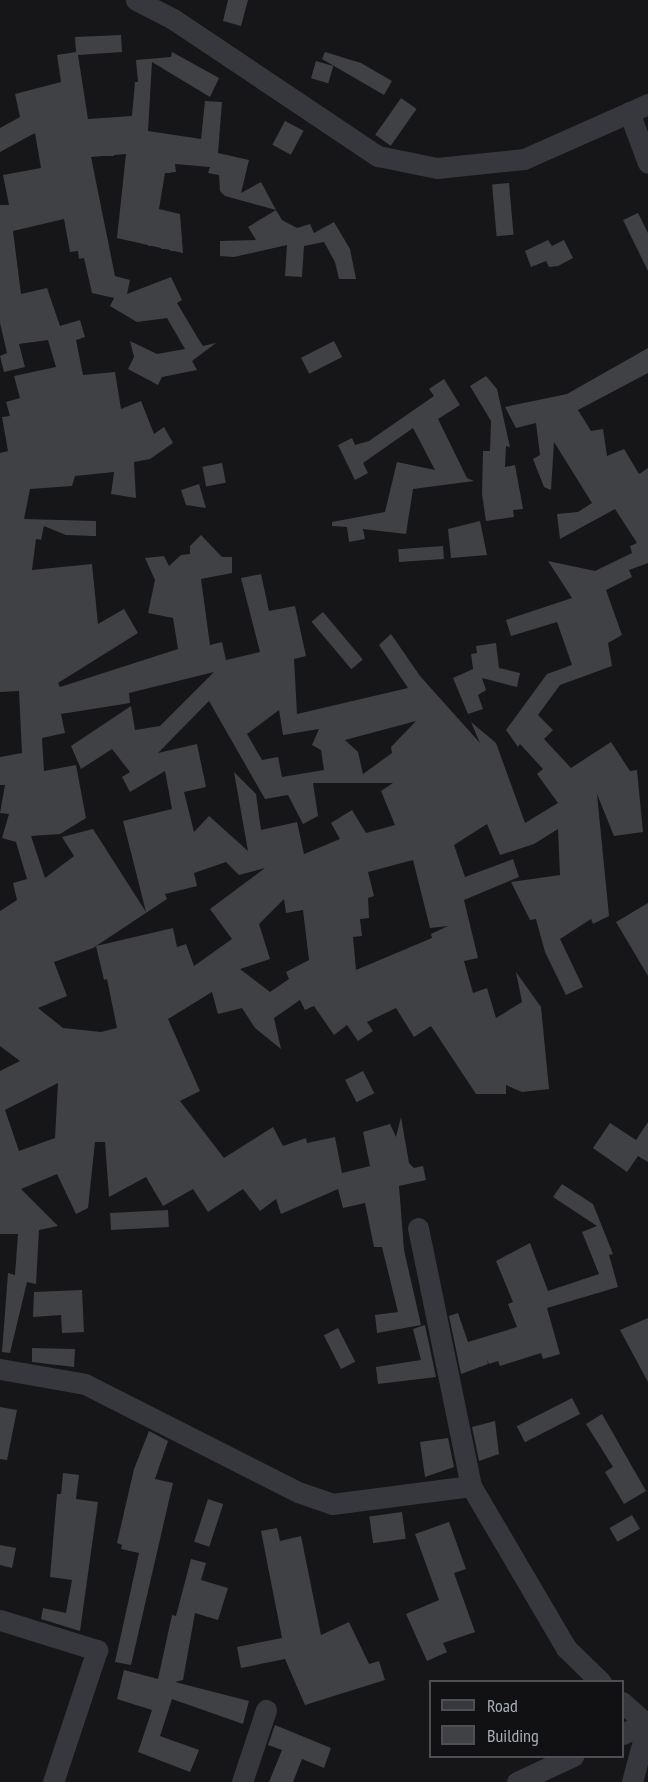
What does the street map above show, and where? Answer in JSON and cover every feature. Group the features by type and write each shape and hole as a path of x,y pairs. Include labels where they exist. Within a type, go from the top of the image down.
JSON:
{"street":[{"path":"136,0 173,19 378,156 437,168 524,159 638,108 648,163"},
{"path":"418,1228 471,1486 566,1648 599,1680"},
{"path":"0,1369 85,1384 298,1492 332,1504 471,1486"},
{"path":"0,1620 97,1650 52,1782"},
{"path":"624,1704 646,1722"},
{"path":"242,1782 266,1710"},
{"path":"624,1733 646,1722"},
{"path":"632,1782 646,1722"},
{"path":"517,1782 569,1758"}],"building":[{"path":"228,0 248,0 241,26 223,21"},
{"path":"121,35 122,52 78,55 88,119 132,116 135,82 138,82 136,60 171,57 172,52 219,78 210,97 152,62 148,131 201,139 205,101 222,102 218,153 249,160 241,193 261,182 276,210 225,196 220,191 219,175 208,173 210,167 175,164 176,172 165,173 159,209 180,214 183,253 117,238 126,154 91,157 115,276 130,280 127,294 171,277 182,300 177,303 203,346 216,343 192,361 197,370 162,377 158,385 128,369 134,357 130,341 157,354 185,349 167,318 137,322 110,306 114,298 92,293 84,258 79,259 78,251 70,252 64,219 13,231 21,294 47,288 60,326 80,320 85,337 76,340 83,375 115,372 121,409 141,401 154,434 164,427 173,443 150,459 134,462 136,498 111,494 114,472 75,476 72,486 30,489 24,519 96,521 96,536 66,535 44,526 41,540 36,539 32,570 92,564 98,624 124,609 138,633 58,683 60,687 178,649 173,618 148,613 155,580 145,558 164,556 169,566 181,555 190,554 190,546 201,535 222,557 232,557 232,573 201,579 210,645 222,642 226,660 260,652 241,578 261,574 269,611 295,606 306,656 294,659 297,714 408,688 379,645 391,634 420,676 480,743 471,722 496,743 525,823 558,803 537,774 543,769 520,744 518,747 506,730 547,674 572,665 557,622 511,636 506,620 572,598 548,561 595,571 632,553 630,546 637,543 615,509 560,539 557,514 578,512 592,503 554,442 551,490 544,487 533,459 540,455 536,423 516,428 505,407 567,394 648,348 648,373 578,410 591,431 603,429 607,456 624,449 639,474 648,468 648,563 629,570 632,577 606,590 622,635 608,643 612,666 560,685 538,715 553,730 544,739 571,768 611,742 630,771 637,770 643,832 614,836 597,794 609,916 593,924 591,919 560,939 583,987 566,995 545,952 536,919 530,920 511,882 560,875 558,829 534,844 500,855 487,824 454,845 465,877 513,859 519,877 464,900 478,958 464,961 473,993 487,988 496,1018 522,1002 516,972 541,1007 549,1089 522,1092 506,1085 506,1094 476,1094 431,1026 414,1037 396,1008 367,1022 373,1031 358,1041 347,1025 334,1035 314,1006 305,1010 300,1000 274,1018 281,1049 255,1028 242,1008 218,1014 212,992 168,1019 200,1091 180,1101 224,1158 273,1127 283,1146 306,1138 307,1143 335,1137 342,1173 370,1166 363,1132 390,1124 396,1137 401,1117 409,1163 414,1168 423,1166 426,1180 399,1186 404,1250 421,1325 377,1333 375,1315 398,1312 382,1247 374,1247 365,1203 343,1208 338,1189 281,1214 276,1199 260,1211 243,1189 208,1212 193,1189 163,1206 146,1177 109,1197 105,1142 95,1142 88,1208 76,1214 57,1174 21,1189 58,1226 39,1230 36,1284 27,1282 10,1353 2,1352 8,1273 15,1275 18,1234 0,1234 0,1071 20,1061 0,1046 0,911 17,900 13,883 27,879 16,842 2,838 9,814 0,813 5,785 0,785 0,757 22,753 19,691 0,692 0,453 8,451 2,417 10,416 6,402 20,398 14,376 56,367 48,340 19,344 25,367 4,372 0,356 7,353 0,323 0,205 9,205 3,175 41,168 35,133 0,152 0,128 20,117 15,94 61,82 57,55 76,52 75,37","holes":["214,672 160,726 135,730 131,706 71,746 81,769 112,749 130,772 122,777 130,792 165,771 172,809 123,821 146,912 93,829 62,837 74,856 45,878 31,836 60,834 86,818 76,765 44,771 42,738 65,733 61,714 130,703 129,693","209,701 265,799 288,795 303,824 318,816 313,783 393,783 381,791 395,825 366,833 352,810 331,823 340,839 304,854 297,822 261,830 256,794 234,772 248,851 209,816 194,832 184,792 206,787 197,744 158,753","279,710 283,735 319,729 312,745 321,750 324,770 282,777 278,757 262,760 247,734","416,721 391,747 392,753 363,774 358,752 345,740","413,860 430,928 448,926 431,934 432,938 356,970 353,937 362,936 360,919 369,918 368,898 374,896 368,872","226,862 239,875 265,868 210,909 232,939 194,966 186,944 177,947 173,928 96,946 167,899 165,894 197,886 194,873","284,899 286,913 303,910 309,960 286,972 289,979 270,992 240,969 270,959 259,924","96,946 104,980 107,979 117,1028 101,1032 63,1028 38,1008 67,996 54,962","58,1083 55,1138 19,1151 5,1110"]},
{"path":"325,52 361,63 392,81 384,95 322,59"},
{"path":"316,61 333,66 328,83 311,78"},
{"path":"401,98 417,109 391,146 375,135"},
{"path":"285,121 304,131 291,155 272,145"},
{"path":"509,183 514,235 497,236 492,184"},
{"path":"276,210 282,220 297,228 310,224 314,233 334,222 350,249 356,279 339,279 335,262 324,242 304,246 302,277 285,276 287,245 234,257 220,256 220,241 256,240 248,227"},
{"path":"638,213 648,233 648,271 623,220"},
{"path":"548,240 552,246 564,240 573,258 558,266 549,267 546,261 531,267 525,251"},
{"path":"334,341 342,357 309,374 301,358"},
{"path":"486,376 497,389 510,447 506,446 505,467 515,465 523,509 513,510 514,517 486,521 482,494 483,451 490,451 491,421 470,386"},
{"path":"444,379 460,405 438,419 467,478 474,481 413,489 406,534 363,529 365,539 349,542 347,527 332,526 332,522 385,512 397,462 435,470 413,428 363,463 368,473 355,480 338,445 352,438 355,445 369,441 434,396 429,389"},
{"path":"222,463 226,483 206,486 202,467"},
{"path":"199,484 206,508 186,505 181,490"},
{"path":"480,521 487,555 451,558 448,529"},
{"path":"443,546 444,559 399,562 398,549"},
{"path":"323,612 363,659 351,669 312,622"},
{"path":"496,643 499,668 520,673 517,687 482,678 486,690 478,695 483,709 468,714 453,678 473,669 471,654 477,653 476,646"},
{"path":"648,903 648,976 616,922"},
{"path":"363,1071 374,1093 357,1102 345,1080"},
{"path":"648,1122 648,1162 638,1156 627,1172 593,1148 610,1123 636,1140"},
{"path":"562,1184 593,1204 613,1254 609,1255 618,1287 547,1308 560,1354 543,1359 541,1353 500,1366 498,1361 489,1364 487,1360 488,1364 461,1374 449,1316 458,1313 468,1342 517,1327 508,1304 513,1302 496,1261 530,1243 548,1291 599,1274 582,1232 597,1226 553,1197"},
{"path":"168,1210 169,1227 111,1230 110,1213"},
{"path":"82,1290 84,1332 62,1333 61,1315 33,1317 34,1292"},
{"path":"648,1318 648,1382 620,1330"},
{"path":"425,1325 436,1377 378,1384 376,1367 421,1360 413,1329"},
{"path":"338,1328 355,1362 341,1369 324,1335"},
{"path":"32,1348 75,1349 74,1367 32,1362"},
{"path":"572,1398 580,1414 525,1442 517,1426"},
{"path":"0,1407 17,1410 7,1460 0,1459"},
{"path":"602,1414 646,1491 624,1504 605,1472 613,1467 586,1424"},
{"path":"495,1421 499,1454 479,1461 472,1427"},
{"path":"149,1431 168,1441 155,1479 173,1483 131,1665 115,1662 139,1553 121,1549 122,1545 117,1543 134,1469"},
{"path":"448,1438 454,1467 425,1477 420,1442"},
{"path":"63,1473 79,1475 76,1499 98,1502 80,1631 41,1619 43,1608 66,1613 72,1580 50,1577 57,1494 61,1494"},
{"path":"208,1499 223,1504 209,1547 194,1542"},
{"path":"402,1512 406,1539 373,1543 369,1517"},
{"path":"632,1515 640,1529 617,1542 609,1528"},
{"path":"449,1522 466,1569 454,1573 475,1632 443,1643 447,1652 427,1661 406,1614 439,1600 415,1534"},
{"path":"277,1528 280,1541 301,1536 321,1635 349,1622 369,1664 379,1661 385,1680 305,1705 285,1659 241,1668 237,1647 282,1638 261,1531"},
{"path":"0,1545 16,1548 12,1568 0,1565"},
{"path":"191,1559 206,1563 201,1580 228,1588 218,1620 195,1613 183,1680 175,1682 249,1701 243,1724 172,1699 160,1736 199,1750 190,1772 138,1752 152,1710 117,1699 124,1670 158,1679 172,1615 176,1616"},
{"path":"275,1725 331,1748 324,1768 302,1759 293,1782 269,1782 282,1750 268,1745"}]}
